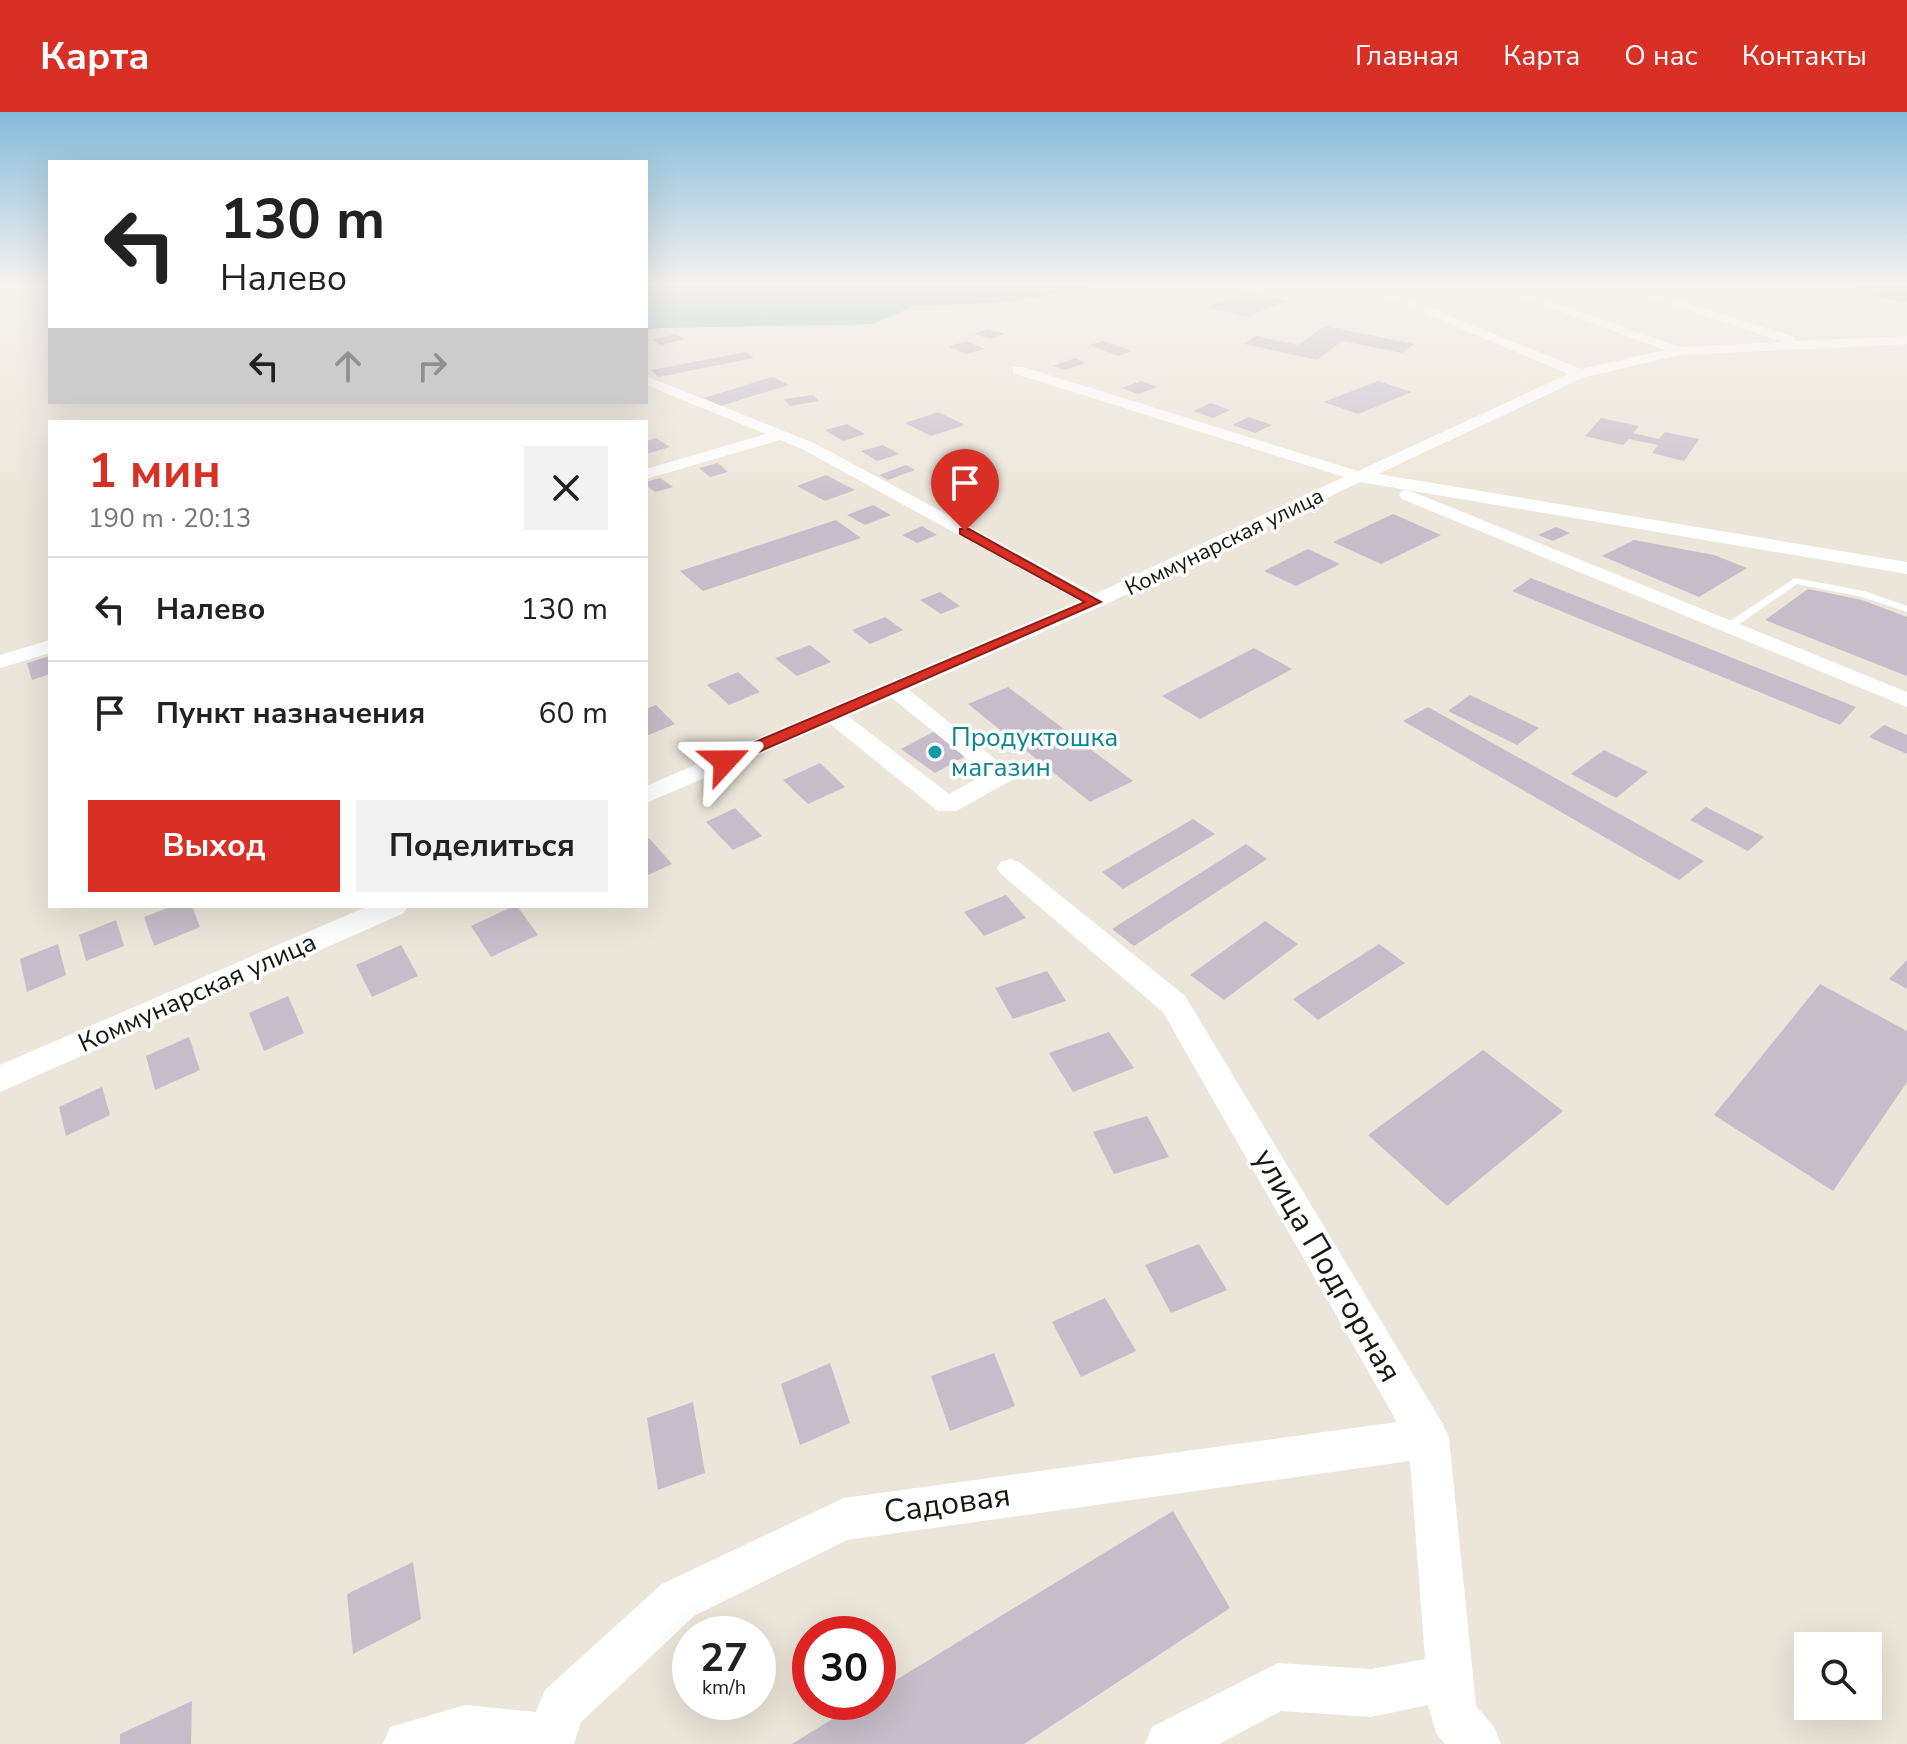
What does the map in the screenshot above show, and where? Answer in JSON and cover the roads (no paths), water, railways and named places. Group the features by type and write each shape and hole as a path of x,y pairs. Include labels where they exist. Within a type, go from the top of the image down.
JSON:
{"street":[{"path":"1549,361 1580,374"},
{"name":"Коммунарская улица","path":"648,794 1095,602 1580,374 1636,361"},
{"path":"1018,370 1360,476 1907,700"},
{"path":"648,381 808,446 1095,602"},
{"path":"648,473 781,435"},
{"path":"1360,476 1907,568"},
{"path":"0,662 48,647"},
{"path":"831,714 947,805 1003,775 892,687"},
{"name":"улица Подгорная","path":"1010,868 1174,1004 1429,1438 1453,1716 1477,1744"},
{"name":"Коммунарская улица","path":"0,1079 389,908"},
{"name":"Садовая","path":"551,1741 562,1707 678,1600 844,1519 1429,1438"},
{"path":"1169,1744 1278,1687 1371,1693 1450,1677"},
{"path":"407,1744 465,1729 551,1741"}],"lane":[{"path":"1728,627 1795,581 1864,594 1907,609"}],"place":[{"name":"Продуктошка магазин","path":"935,752"}]}
